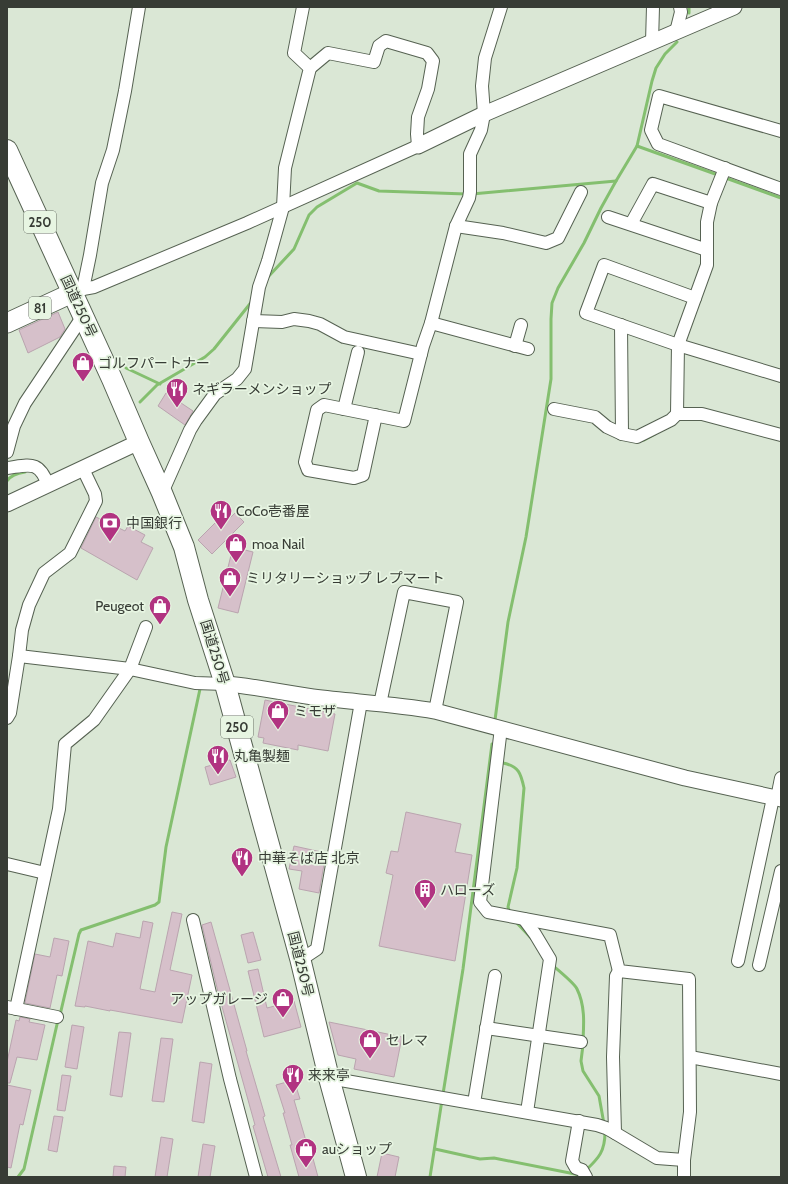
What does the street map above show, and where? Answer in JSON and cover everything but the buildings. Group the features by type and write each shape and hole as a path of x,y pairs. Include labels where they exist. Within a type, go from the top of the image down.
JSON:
{"highway":[{"name":"国道250号","path":"7,150 78,291 83,316 139,442 164,489 184,547 198,600 225,684 300,958 329,1078 356,1177"}],"main road":[{"name":"81","path":"7,323 78,291"}],"street":[{"path":"78,291 90,255 102,183 113,150 125,91 139,7"},
{"path":"303,7 294,53 310,68"},
{"path":"376,415 363,475 354,478 308,470 305,462 317,410 324,405 376,415 404,421 456,226 469,195 470,154 481,130 484,114 482,86 485,58 501,7"},
{"path":"652,42 653,7"},
{"path":"676,32 681,12 680,7"},
{"path":"78,291 94,287 283,207 418,146 484,114 734,7"},
{"path":"164,489 190,430 196,420 214,394 237,379 245,369 259,287 283,207 285,168 310,68 328,53 374,62 379,46 386,41 427,53 433,61 428,89 418,117 418,146"},
{"path":"781,131 659,96 651,130 658,144 723,174 781,189"},
{"path":"554,409 595,417 607,427 622,434 637,437 671,420 677,414 678,345 707,265 707,222 711,203 723,174"},
{"path":"631,224 653,184 711,203"},
{"path":"456,226 503,233 546,243 558,238 581,192"},
{"path":"608,216 707,250"},
{"path":"695,298 604,265 586,314 678,345 781,376"},
{"path":"7,452 14,426 25,403 83,316"},
{"path":"253,321 282,322 294,319 308,321 320,324 344,337 421,354"},
{"path":"431,323 528,349"},
{"path":"515,346 521,325"},
{"path":"621,326 622,434"},
{"path":"344,409 358,352"},
{"path":"677,414 702,414 781,435"},
{"path":"7,504 139,442"},
{"path":"7,468 25,465 37,467 44,474 48,485"},
{"path":"7,718 10,713 10,692 19,656 22,630 27,612 44,573 70,553 96,501 95,494 83,469"},
{"path":"380,704 404,592 457,602 435,711"},
{"path":"57,1017 12,1008 59,809 65,744 94,720 130,669 146,628"},
{"path":"19,656 130,669 195,683 243,685 312,697 435,711 685,778 777,798"},
{"path":"300,958 317,949 361,702"},
{"path":"501,728 480,902 488,912 610,935 619,971 616,976 613,1057 607,1129"},
{"path":"738,961 781,778"},
{"path":"7,864 45,873"},
{"path":"759,965 781,871"},
{"path":"516,917 535,934 550,959 527,1112"},
{"path":"193,920 230,1079 256,1177"},
{"path":"619,971 689,979 690,1112 684,1160 684,1177"},
{"path":"474,1103 495,976"},
{"path":"486,1028 581,1042"},
{"path":"690,1057 781,1074"},
{"path":"329,1078 579,1121 607,1129 657,1158 684,1160"},
{"path":"579,1121 572,1161 576,1168 584,1173"}],"waterway":[{"path":"689,7 689,13"},
{"path":"495,720 508,622 526,537 551,379 552,303 558,288 584,243 601,208 637,146 656,68 665,54 677,42"},
{"path":"637,146 718,175"},
{"path":"723,177 781,198"},
{"path":"472,194 616,181"},
{"path":"268,277 294,249 309,215 317,207 357,183 379,191 466,194"},
{"path":"140,402 157,385 205,357 214,349 253,300"},
{"path":"126,368 160,384"},
{"path":"644,440 655,434"},
{"path":"7,481 11,477 25,472"},
{"path":"60,1015 81,930 155,905 159,902 166,847 200,689"},
{"path":"443,1094 463,969 492,744"},
{"path":"503,763 513,766 518,771 524,788 517,868 508,907 510,913"},
{"path":"515,921 532,939"},
{"path":"552,965 573,983 580,995 584,1027 583,1040"},
{"path":"18,1177 24,1169 58,1020"},
{"path":"583,1045 581,1061 583,1071 599,1096 604,1124"},
{"path":"430,1177 442,1100"},
{"path":"586,1170 600,1154 604,1144 605,1132"},
{"path":"435,1149 480,1159 494,1158 580,1175"}],"place":[{"name":"ゴルフパートナー","path":"83,382"},
{"name":"ネギラーメンショップ","path":"177,408"},
{"name":"CoCo壱番屋","path":"221,530"},
{"name":"中国銀行","path":"110,542"},
{"name":"moa Nail","path":"236,564"},
{"name":"ミリタリーショップ レプマート","path":"230,598"},
{"name":"Peugeot","path":"160,626"},
{"name":"ミモザ","path":"278,730"},
{"name":"丸亀製麺","path":"218,776"},
{"name":"中華そば店 北京","path":"242,878"},
{"name":"ハローズ","path":"425,910"},
{"name":"アップガレージ","path":"283,1018"},
{"name":"セレマ","path":"370,1060"},
{"name":"来来亭","path":"293,1094"},
{"name":"auショップ","path":"306,1168"}]}
